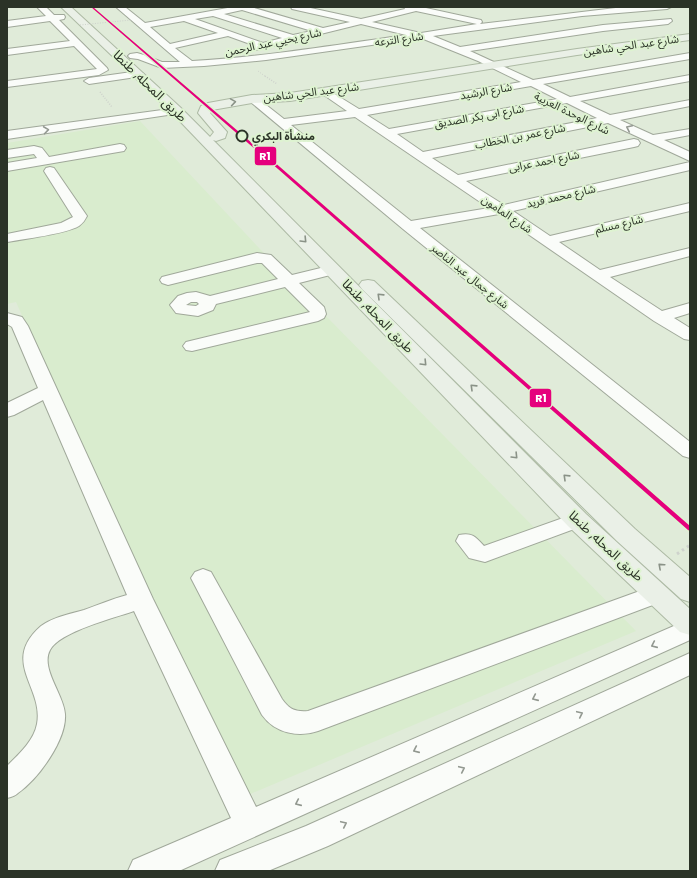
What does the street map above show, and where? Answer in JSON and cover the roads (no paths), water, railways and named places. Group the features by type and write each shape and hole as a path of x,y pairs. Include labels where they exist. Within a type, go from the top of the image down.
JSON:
{"main road":[{"name":"طريق المحله, طنطا","path":"70,15 134,65 186,109 626,535 690,592"},
{"name":"شارع عبد الحي شاهين","path":"252,99 290,97 599,42 690,32"},
{"name":"شارع عبد الحي شاهين","path":"480,63 495,65 690,37"},
{"name":"شارع عبد الحي شاهين","path":"252,99 285,90 465,61"},
{"name":"طريق المحله, طنطا","path":"134,65 577,520 690,625"},
{"path":"216,137 220,135 221,132 204,113 205,109 208,107 252,99"}],"street":[{"path":"41,7 70,15"},
{"path":"120,7 131,18 143,26 187,63"},
{"path":"143,26 245,7 323,31"},
{"path":"295,7 360,23 424,36"},
{"name":"شارع الترعه","path":"134,65 144,57 157,64 243,60 424,36 490,24 522,20 543,14 568,15 667,7"},
{"path":"414,8 490,24"},
{"name":"شارع يحيي عبد الرحمن","path":"246,49 360,23 414,8"},
{"path":"365,10 408,21"},
{"path":"131,18 146,13"},
{"path":"214,13 293,38"},
{"path":"543,14 578,33"},
{"path":"7,24 70,15"},
{"path":"70,15 78,43 104,69"},
{"path":"499,15 522,20"},
{"path":"184,18 226,34 261,45"},
{"path":"459,50 668,21"},
{"path":"429,26 450,31"},
{"path":"11,34 48,78"},
{"path":"168,47 226,34"},
{"name":"شارع الوحدة العربية","path":"424,36 459,50 517,85 637,145"},
{"name":"شارع الوحدة العربية","path":"409,38 465,61 480,63"},
{"path":"7,52 78,43"},
{"name":"شارع يحيي عبد الرحمن","path":"187,63 231,52"},
{"name":"شارع الرشيد","path":"282,123 357,113 690,56"},
{"path":"7,84 99,72 104,69 134,65"},
{"path":"7,92 91,81 134,65"},
{"name":"شارع الوحدة العربية","path":"495,65 653,139 688,165"},
{"name":"شارع ابى بكر الصديق","path":"386,133 688,79"},
{"name":"شارع المأمون","path":"325,91 660,317 690,335"},
{"name":"شارع جمال عبد الناصر","path":"252,99 408,226 686,441"},
{"name":"شارع عمر بن الخطاب","path":"421,156 690,103"},
{"path":"7,135 177,110"},
{"path":"653,139 690,132"},
{"name":"شارع احمد عرابى","path":"455,179 637,145"},
{"path":"7,167 45,166 120,148"},
{"path":"7,154 34,150 38,152 44,158 45,166 80,216 79,219 71,225 7,238"},
{"path":"669,160 688,165"},
{"name":"شارع محمد فريد","path":"408,226 501,210 688,165"},
{"name":"شارع مسلم","path":"547,241 690,207"},
{"path":"598,275 690,252"},
{"path":"168,280 262,257 268,260 317,309 318,314 312,317 192,346"},
{"path":"208,301 333,270"},
{"path":"660,317 690,308"},
{"path":"7,318 16,321 20,326 141,599 249,824"},
{"path":"7,411 48,390"},
{"path":"467,541 478,552 484,554 577,520"},
{"path":"203,578 277,715 286,721 297,724 308,723 657,594"},
{"path":"7,785 37,753 46,738 51,724 52,713 35,669 34,658 40,644 50,633 62,626 141,599"},
{"path":"144,871 690,629"},
{"path":"231,871 271,864 317,836 690,663"}],"place":[{"name":"منشأة البكري","path":"242,136"}]}
